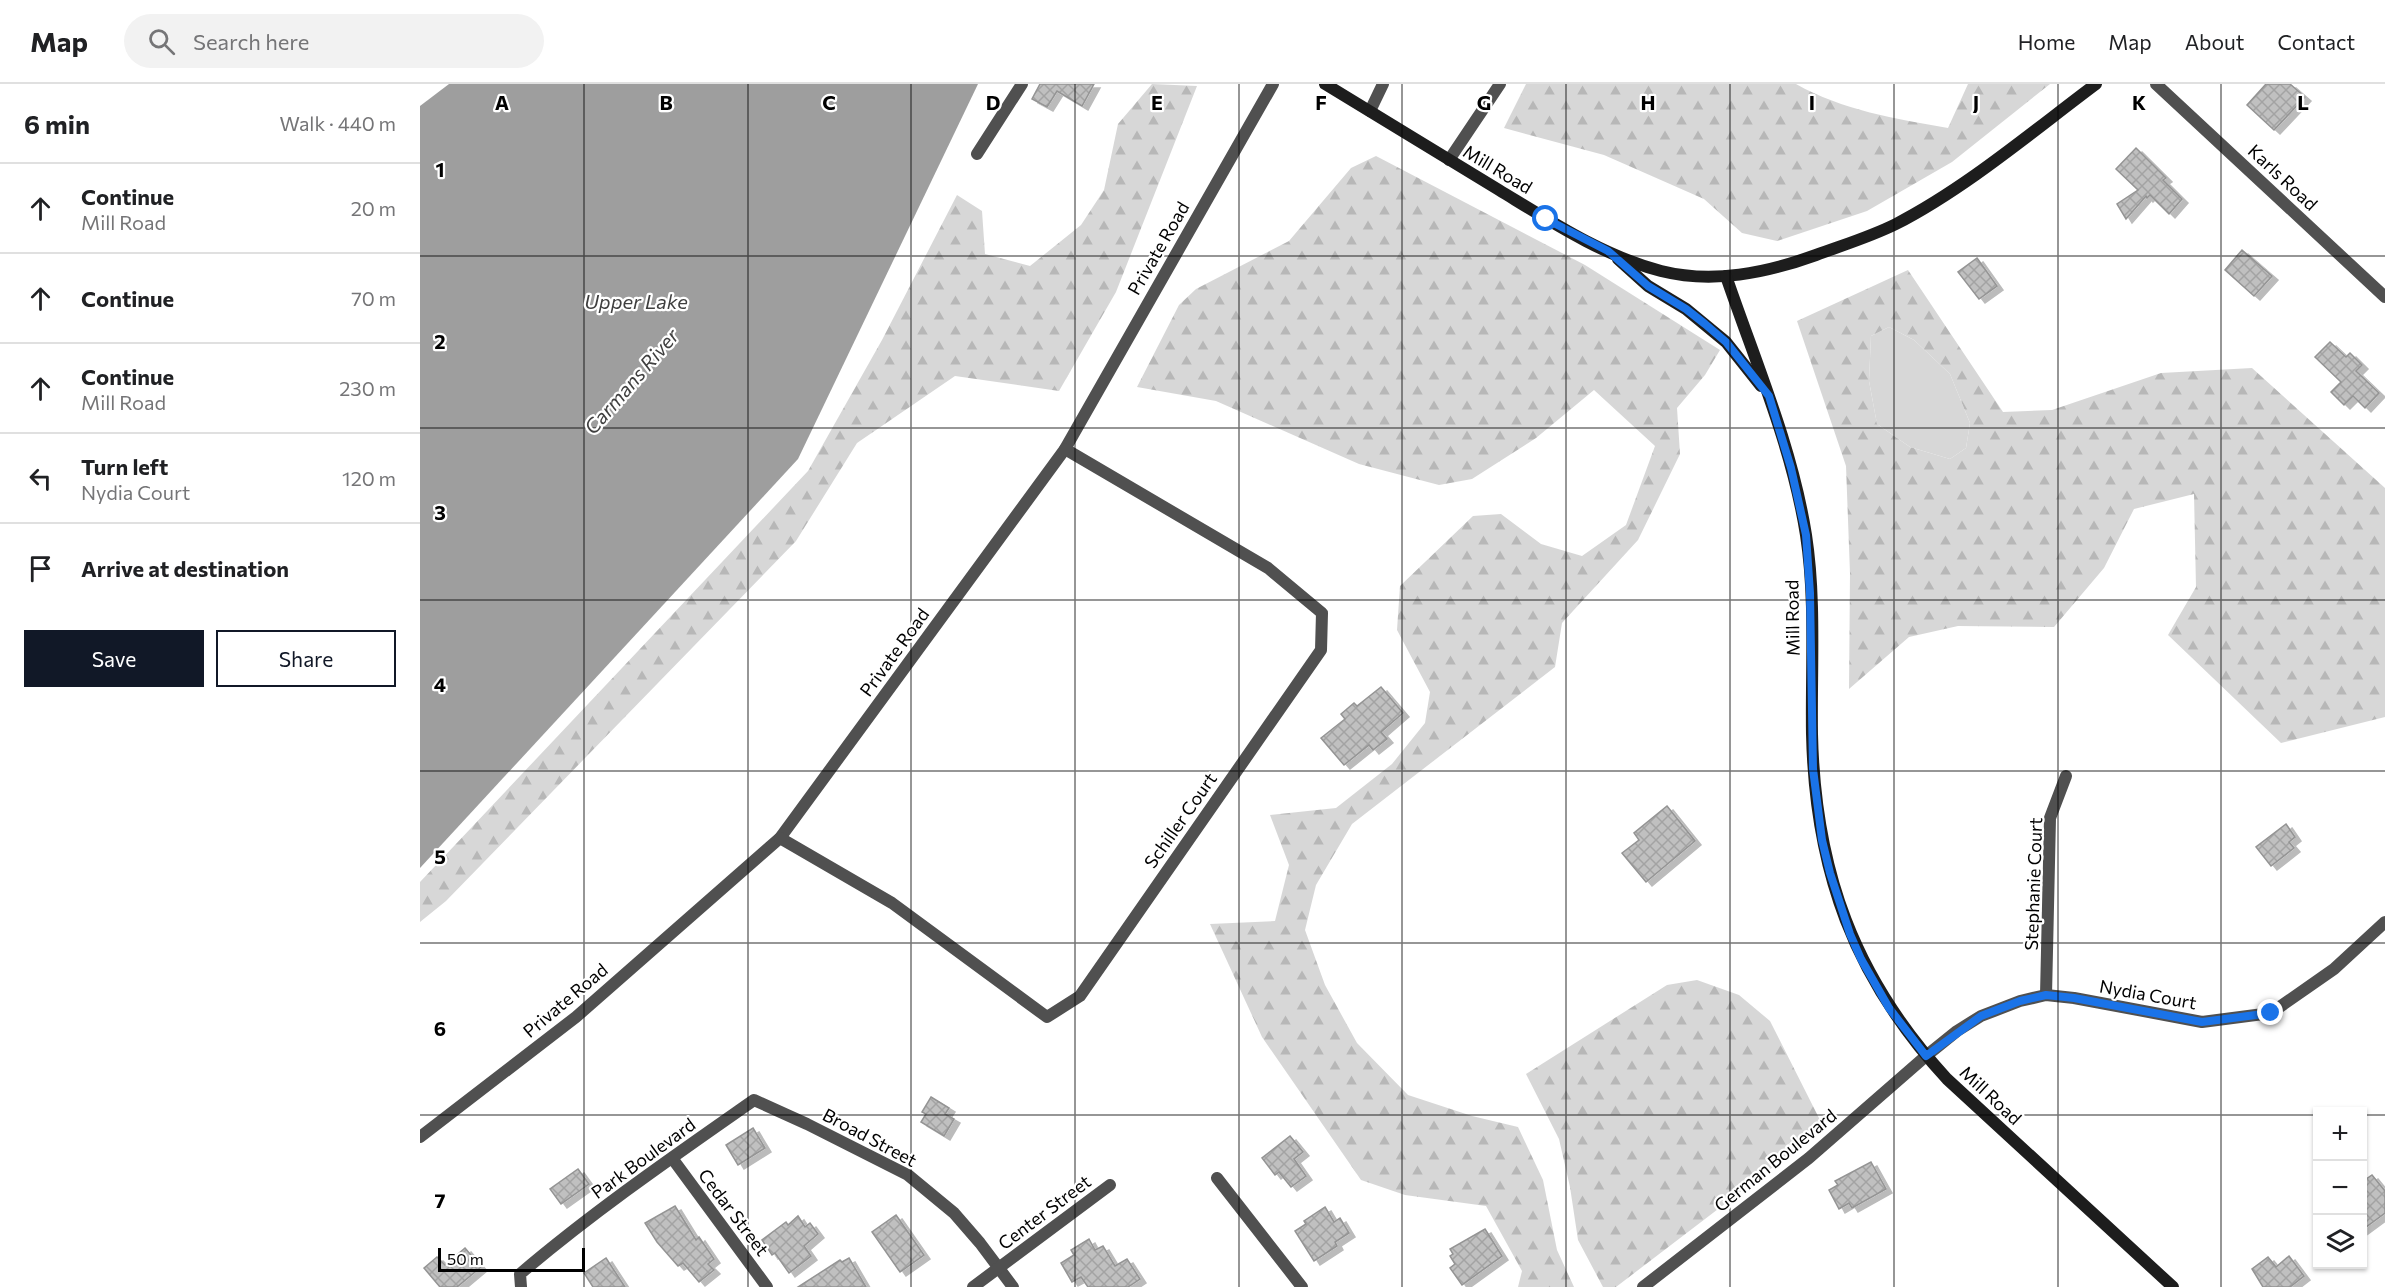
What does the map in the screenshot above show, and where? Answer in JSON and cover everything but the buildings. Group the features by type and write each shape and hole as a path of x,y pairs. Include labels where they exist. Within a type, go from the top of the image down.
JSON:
{"main road":[{"name":"Mill Road","path":"1325,84 1546,219 1608,251 1662,271 1725,276 1769,396 1791,468 1806,535 1810,593 1813,769 1817,805 1827,862 1841,908 1861,959 1889,1008 1947,1079 2173,1287"},
{"path":"1725,276 1768,271 1873,235 1898,223 1965,180 2097,84"},
{"path":"1608,251 1648,286 1686,309 1726,342 1769,396"}],"street":[{"path":"978,154 1022,84"},
{"name":"Private Road","path":"420,1137 576,1017 780,838 1065,449 1273,84"},
{"path":"1370,111 1383,84"},
{"path":"1449,160 1500,84"},
{"name":"Karls Road","path":"2156,84 2385,297"},
{"name":"Schiller Court","path":"780,838 892,903 1047,1017 1080,996 1321,650 1322,612 1268,568 1065,449"},
{"name":"Stephanie Court","path":"2046,995 2050,818 2066,776"},
{"name":"Nydia Court","path":"1926,1056 1981,1016 2020,1001 2046,995 2074,998 2202,1022 2271,1013 2334,969 2385,922"},
{"name":"German Boulevard","path":"1643,1287 1809,1158 1926,1056"},
{"name":"Park Boulevard","path":"521,1287 519,1274 672,1158 754,1100 807,1124"},
{"name":"Broad Street","path":"807,1124 908,1175 954,1213 1013,1287"},
{"name":"Cedar Street","path":"672,1158 767,1287"},
{"path":"1217,1178 1302,1287"},
{"name":"Center Street","path":"973,1287 1110,1185"}],"green space":[{"path":"1152,84 1197,86 1116,292 1059,391 955,376 857,443 796,541 446,901 420,922 420,882 808,471 882,340 957,195 982,211 985,254 1030,266 1081,225 1104,190 1118,124"},
{"path":"1526,84 1796,84 1851,107 1948,128 1968,84 2050,84 1952,162 1867,211 1777,241 1742,233 1704,199 1604,155 1504,128"},
{"path":"1376,156 1585,265 1720,350 1705,375 1677,408 1680,454 1638,540 1562,623 1555,667 1352,824 1316,885 1305,930 1325,985 1357,1043 1408,1095 1472,1116 1518,1127 1543,1180 1557,1250 1574,1287 1518,1287 1522,1271 1486,1206 1405,1195 1361,1180 1262,1037 1210,924 1275,921 1289,865 1270,815 1336,808 1392,764 1425,723 1430,692 1397,630 1400,586 1473,516 1501,514 1541,544 1582,556 1626,525 1655,446 1594,390 1536,438 1472,479 1439,485 1359,464 1216,401 1137,387 1179,305 1196,289 1289,241 1351,168"},
{"path":"1908,270 2003,412 2052,410 2161,373 2252,368 2385,488 2385,717 2281,743 2168,635 2196,587 2194,494 2134,509 2104,568 2054,627 1958,626 1909,637 1849,689 1850,573 1846,466 1797,321","holes":["1889,327 1914,340 1950,374 1970,423 1966,448 1950,459 1910,447 1877,424 1869,381 1871,336"]},
{"path":"1889,327 1914,340 1950,374 1970,423 1966,448 1950,459 1910,447 1877,424 1869,381 1871,336"},
{"path":"1697,980 1739,995 1770,1021 1824,1128 1616,1287 1603,1287 1578,1240 1570,1187 1559,1139 1526,1074 1667,985"}],"water":[{"name":"Upper Lake","path":"449,84 978,84 798,459 420,868 420,106"}],"route":[{"path":"1546,219 1608,251 1648,286 1686,309 1705,324 1726,342 1769,396 1791,468 1806,535 1810,593 1813,769 1822,840 1841,908 1861,959 1889,1008 1926,1056 1957,1031 1981,1016 1997,1008 2046,995 2074,998 2202,1022 2271,1013"}],"water label":[{"name":"Carmans River","path":"631,381"}]}
